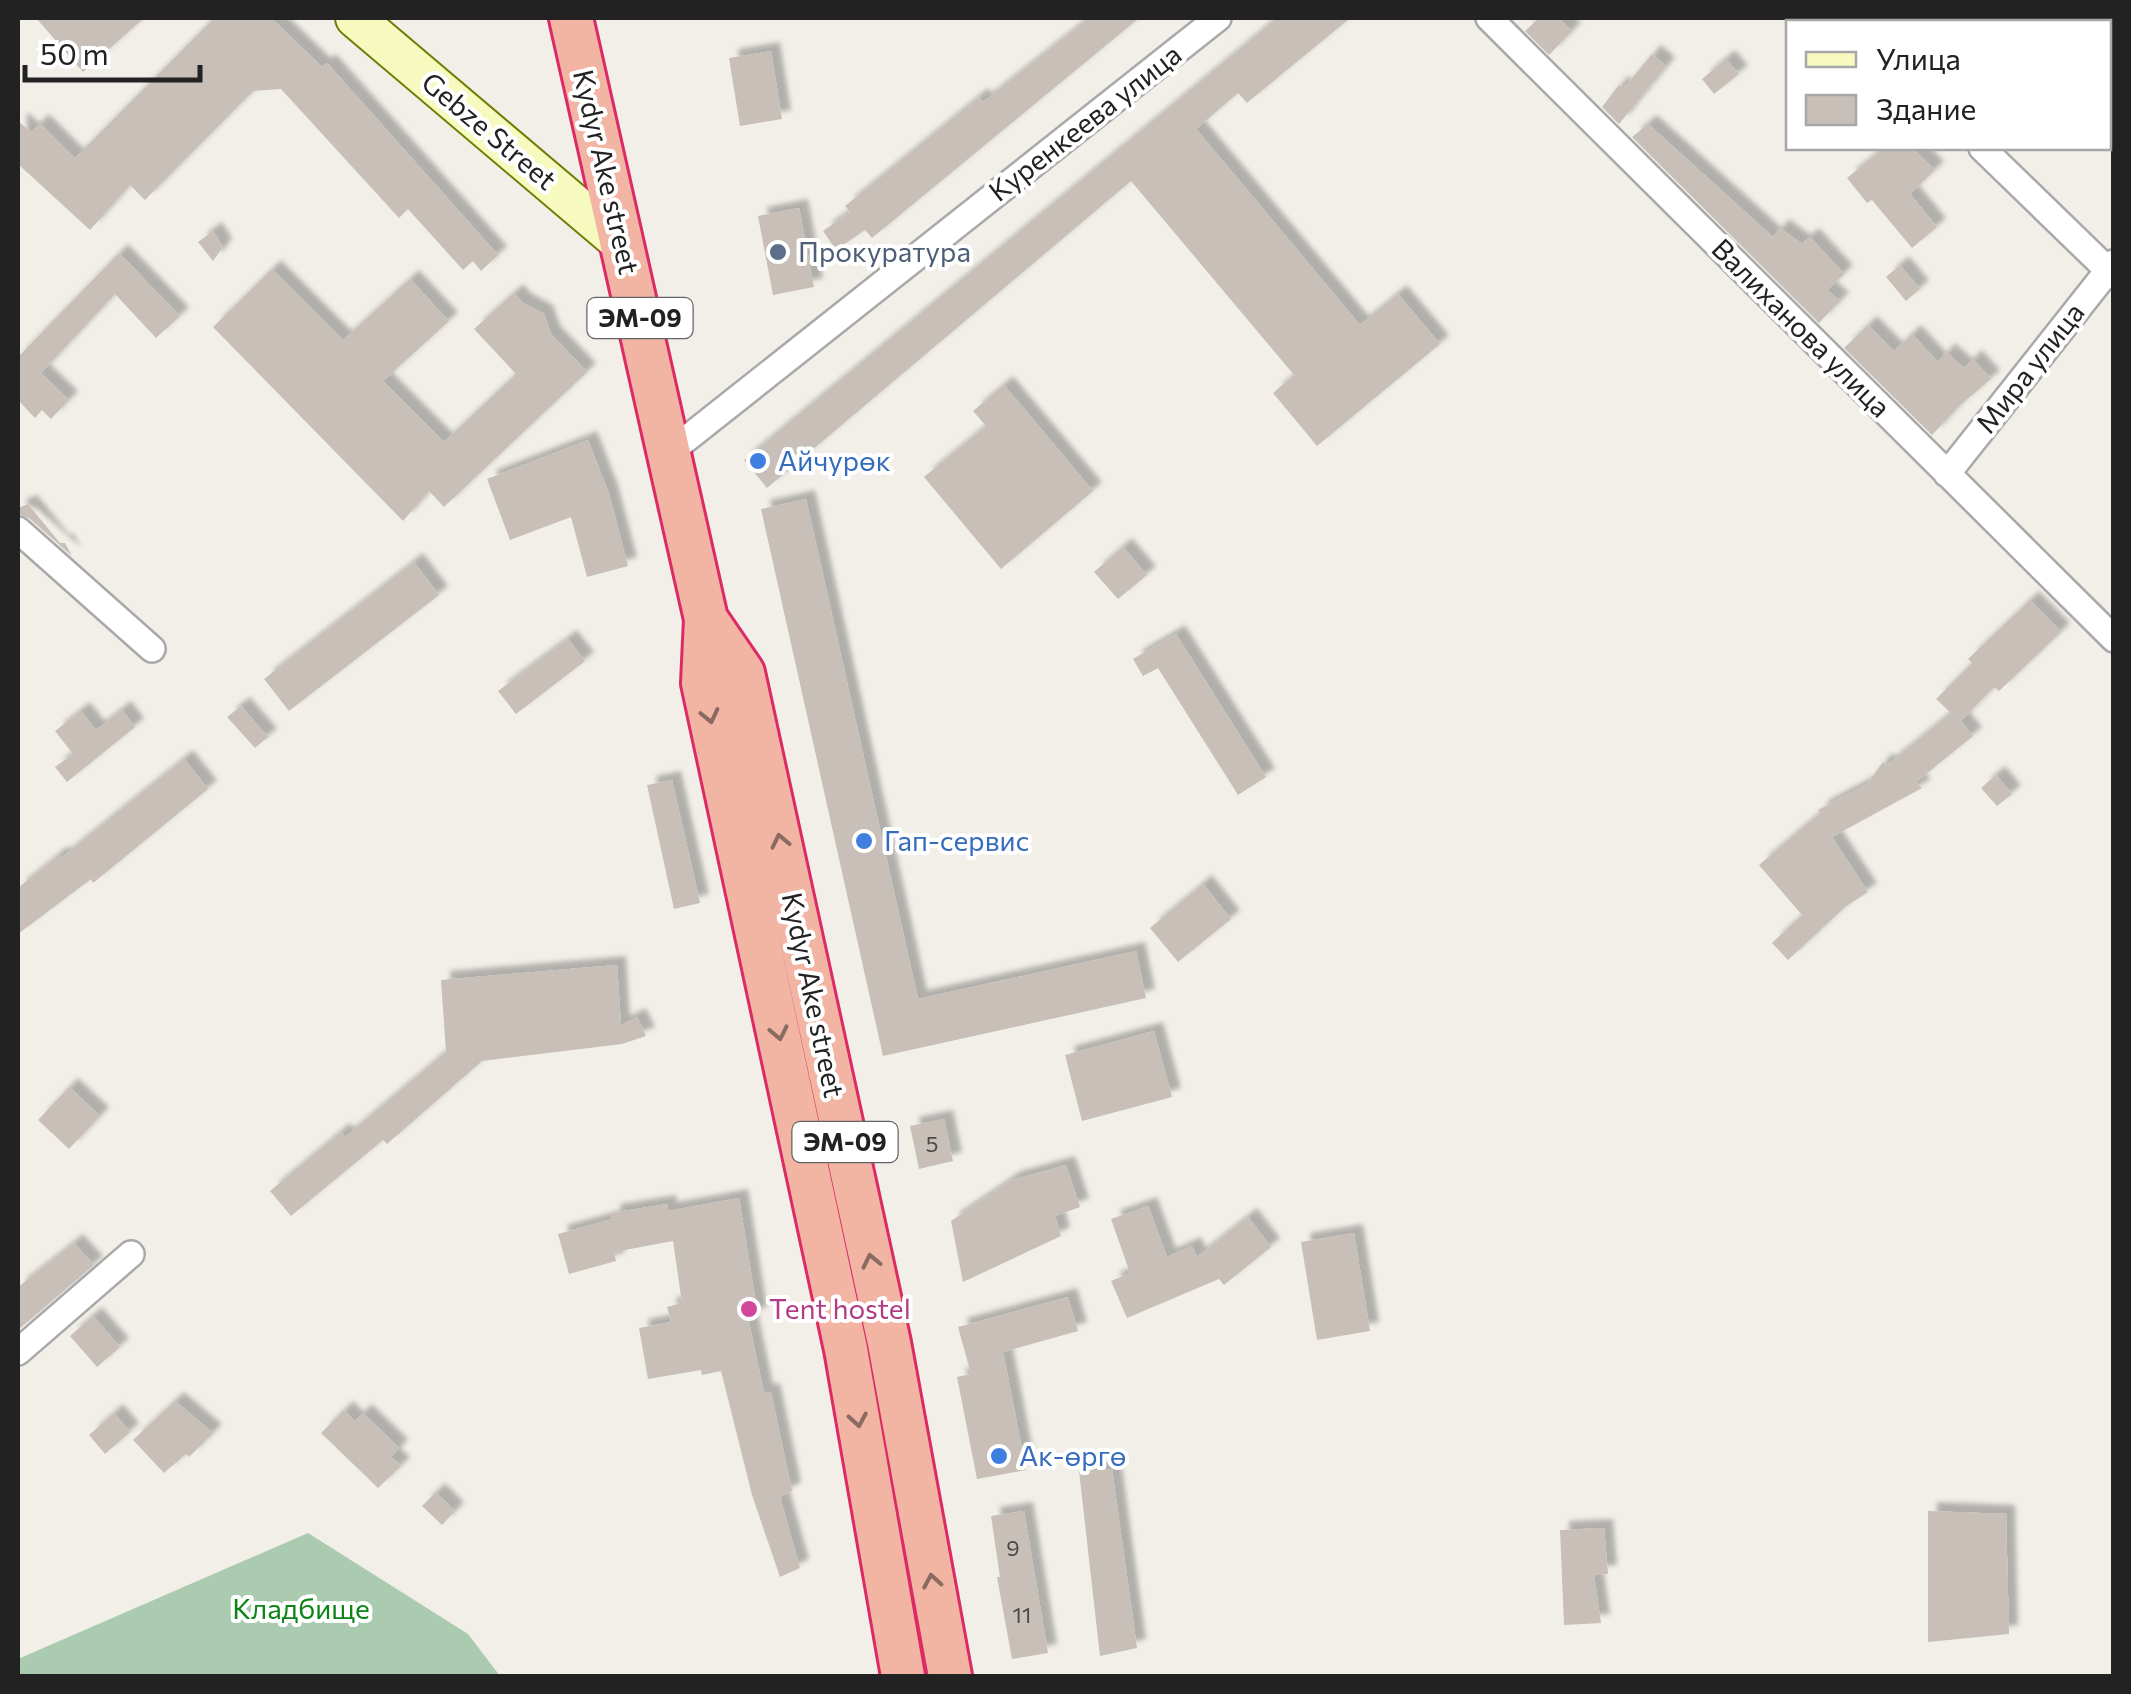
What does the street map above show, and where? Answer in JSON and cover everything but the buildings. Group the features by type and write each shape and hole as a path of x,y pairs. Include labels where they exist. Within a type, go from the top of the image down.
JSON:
{"highway":[{"name":"Kydyr Ake street","path":"572,18 706,619 703,683 846,1350 903,1676"},
{"name":"Kydyr Ake street","path":"706,619 743,673 889,1343 950,1676"},
{"path":"846,1350 889,1343"}],"main road":[{"name":"Gebze Street","path":"355,18 622,245"}],"street":[{"name":"Куренкеева улица","path":"670,452 1218,18"},
{"name":"Валиханова улица","path":"1488,18 2114,639"},
{"path":"1984,150 2111,270"},
{"name":"Мира улица","path":"1947,474 2111,270"},
{"path":"18,530 152,649"},
{"path":"18,1352 130,1254"}],"green space":[{"name":"Кладбище","path":"308,1533 468,1634 500,1676 18,1676 18,1659"}],"place":[{"name":"Прокуратура","path":"778,252"},
{"name":"Айчурөк","path":"758,461"},
{"name":"Гап-сервис","path":"864,841"},
{"name":"Tent hostel","path":"749,1309"},
{"name":"Ак-өргө","path":"999,1456"}]}
